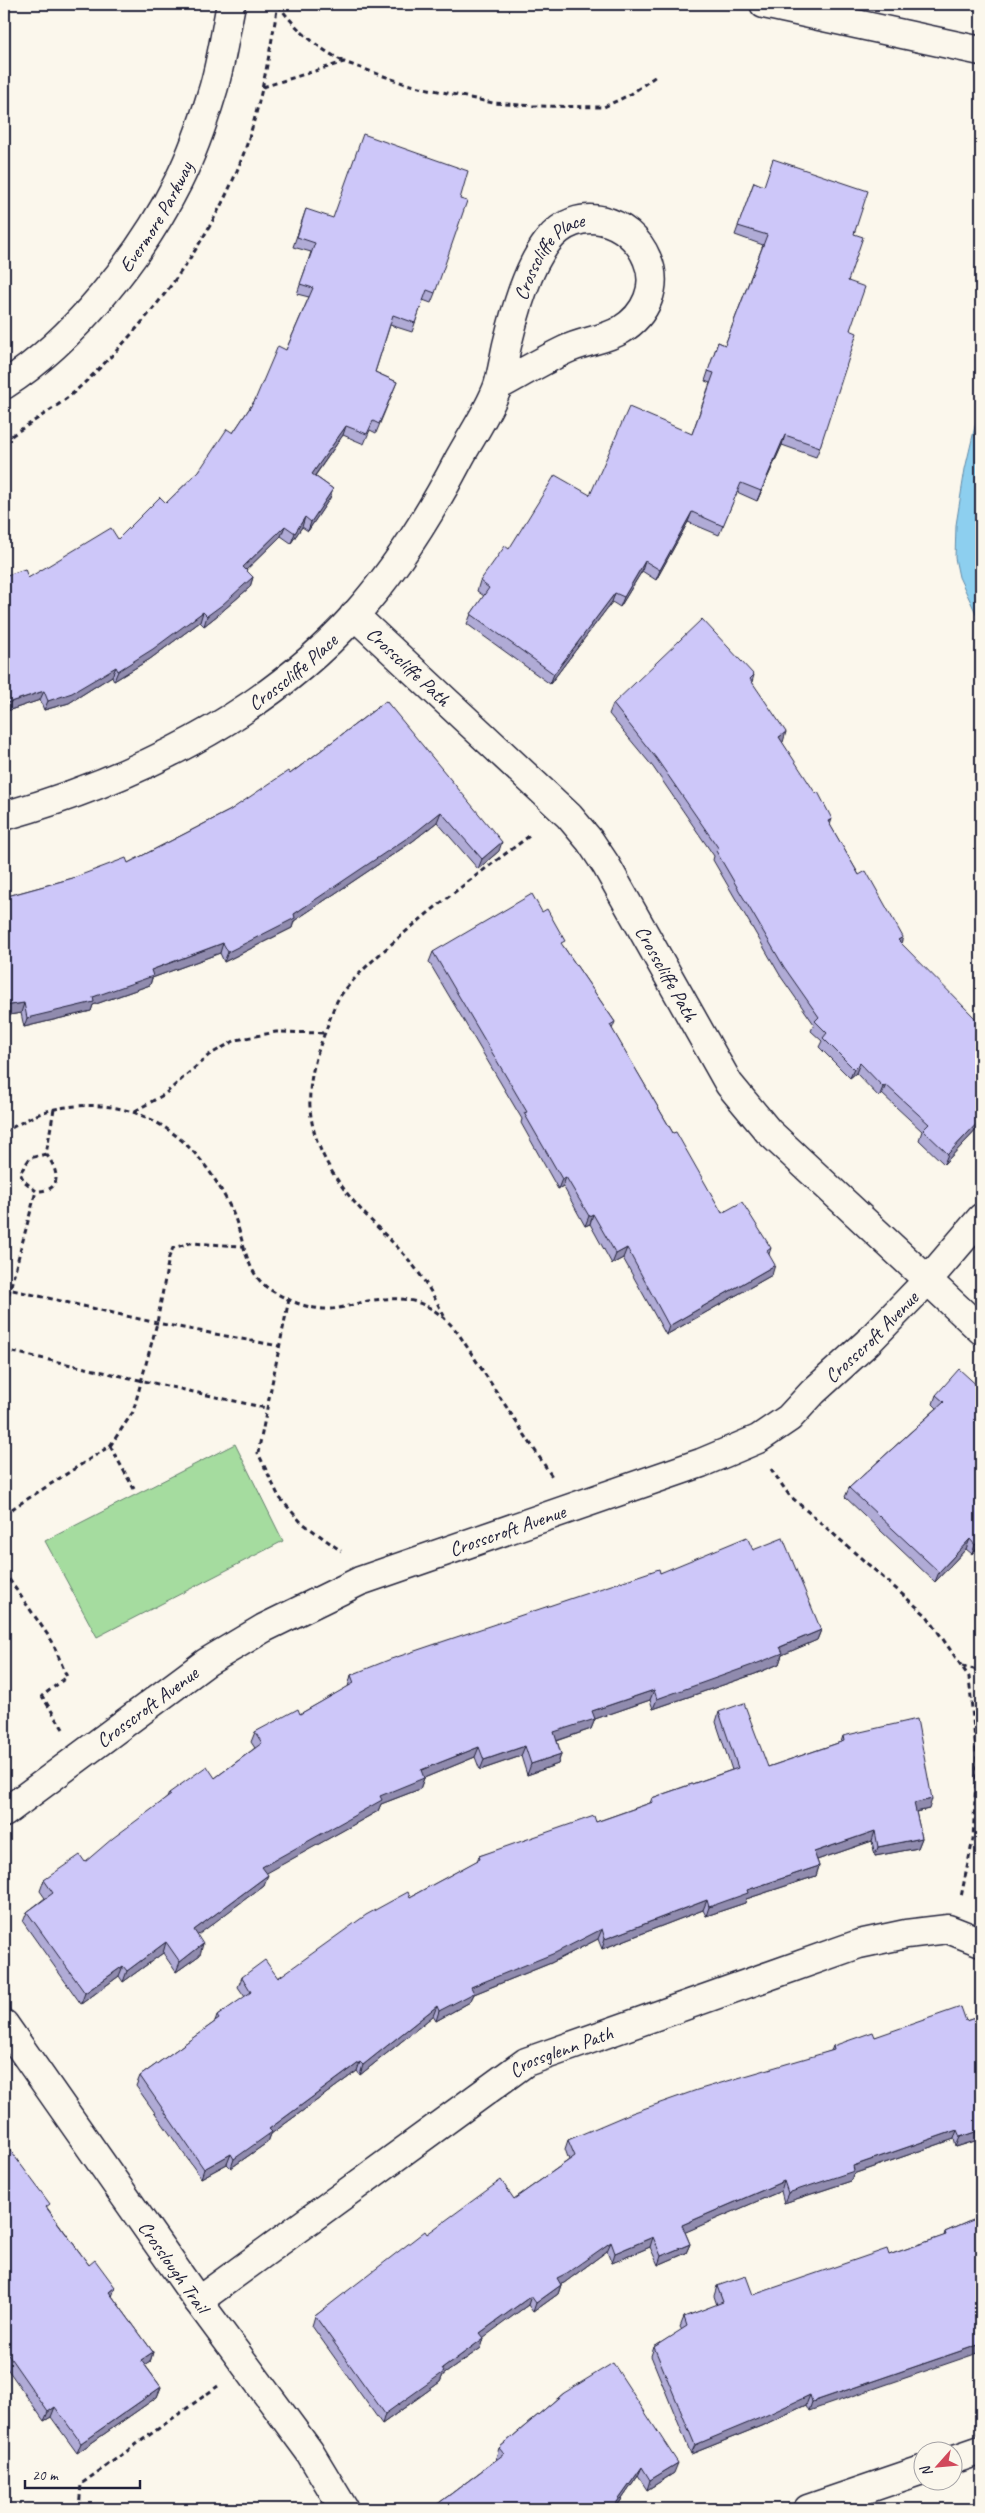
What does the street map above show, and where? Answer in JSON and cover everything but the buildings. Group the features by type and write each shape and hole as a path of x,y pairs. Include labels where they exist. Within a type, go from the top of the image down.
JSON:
{"street":[{"name":"Evermore Parkway","path":"4,385 21,374 58,342 125,268 178,182 213,91 231,4"},
{"path":"764,4 981,51"},
{"name":"Crosscliffe Place","path":"4,816 78,792 139,768 202,735 242,710 327,643 354,615 396,562 437,502 498,386 508,340 532,267 549,239 568,223 593,218 612,223 634,237 648,260 652,282 647,303 635,319 620,331 568,348 498,386"},
{"name":"Crosscliffe Path","path":"354,615 569,816 590,841 606,865 730,1084 750,1112 768,1132 981,1330"},
{"name":"Crosscroft Avenue","path":"4,1813 207,1662 264,1628 314,1602 360,1581 701,1463 753,1441 789,1418 813,1392 868,1342 927,1281 981,1218"},
{"name":"Crossglenn Path","path":"198,2301 526,2062 859,1944 906,1934 948,1929 981,1942"},
{"name":"Crosslough Trail","path":"4,2024 198,2301 309,2451 344,2509"},
{"path":"962,2457 981,2450"},
{"path":"808,2509 912,2473"}],"path":[{"path":"278,5 295,27 318,48 344,62 406,84 493,103 534,106 604,107 631,94 656,76"},
{"path":"263,87 344,62"},
{"path":"532,834 414,925 360,973 340,997 316,1051 310,1082 311,1125 320,1149 332,1171 358,1207 385,1237 400,1250 426,1282 445,1316 555,1481"},
{"path":"135,1111 171,1090 208,1055 236,1040 276,1032 325,1033"},
{"path":"4,1132 54,1109 97,1106 124,1108 153,1118 188,1147 206,1170 232,1212 247,1261 256,1276 273,1291 305,1306 326,1310 369,1301 412,1300 430,1306 445,1316"},
{"path":"46,1154 30,1158 20,1174 24,1181 36,1191 48,1190 57,1178 52,1162 46,1154 54,1109"},
{"path":"4,1312 8,1289 36,1191"},
{"path":"4,1514 110,1446 133,1412 157,1323 169,1258 173,1248 190,1242 243,1246"},
{"path":"4,1288 157,1323 279,1346"},
{"path":"288,1299 258,1453 279,1497 301,1522 346,1554"},
{"path":"4,1350 266,1408"},
{"path":"753,1441 790,1495 927,1616 969,1677 977,1762 973,1839 954,1932"},
{"path":"110,1446 134,1489"},
{"path":"4,1572 52,1641 67,1677 42,1696 63,1729"},
{"path":"961,1665 981,1671"},
{"path":"79,2509 81,2484 247,2366"}],"green space":[{"path":"235,1444 283,1541 97,1637 45,1541"}],"water":[{"path":"981,401 981,624 959,577 955,558 956,525 965,469"}]}
